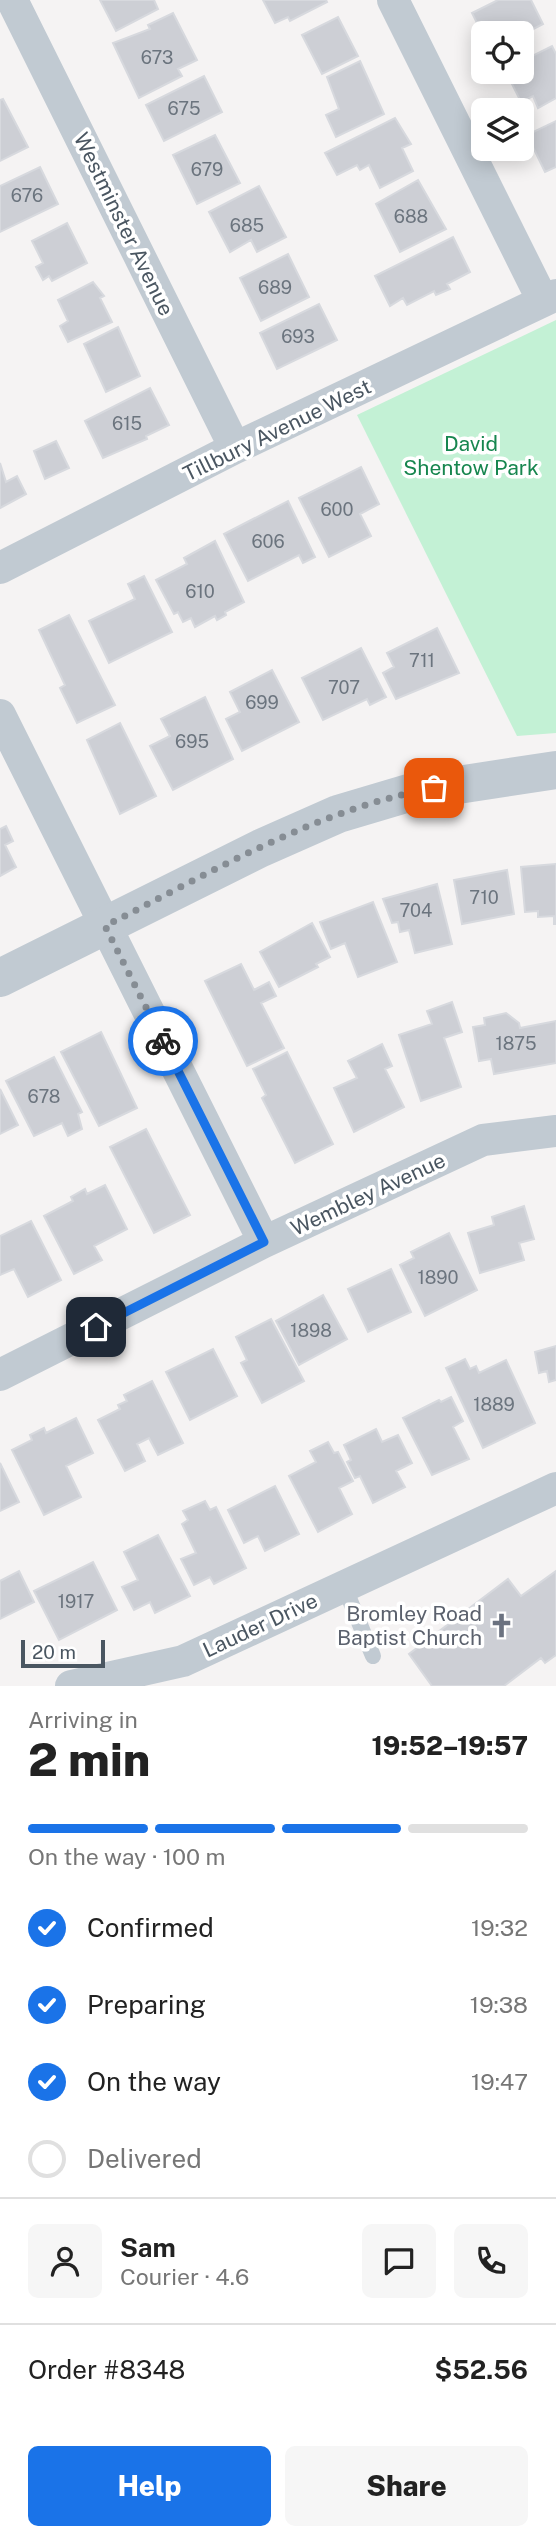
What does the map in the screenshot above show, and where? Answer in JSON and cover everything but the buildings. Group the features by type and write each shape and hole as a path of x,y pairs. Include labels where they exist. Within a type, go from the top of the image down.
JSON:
{"street":[{"name":"Westminster Avenue","path":"12,0 235,448"},
{"path":"393,0 550,298"},
{"name":"Tillbury Avenue West","path":"0,569 235,448 550,298"},
{"path":"0,716 264,1242"},
{"path":"0,978 261,848 338,814 412,792 556,771"},
{"name":"Wembley Avenue","path":"0,1376 264,1242 483,1140 556,1131"},
{"name":"Lauder Drive","path":"71,1686 183,1661 556,1488"}],"lane":[{"path":"344,1586 373,1656"}],"green space":[{"name":"David Shentow Park","path":"556,320 556,733 517,736 357,415"}],"way so far":[{"path":"163,1041 105,926 261,848 338,814 434,788"}],"place":[{"name":"Bromley Road Baptist Church","path":"502,1625"}],"route":[{"path":"96,1327 264,1242 163,1041"}]}
